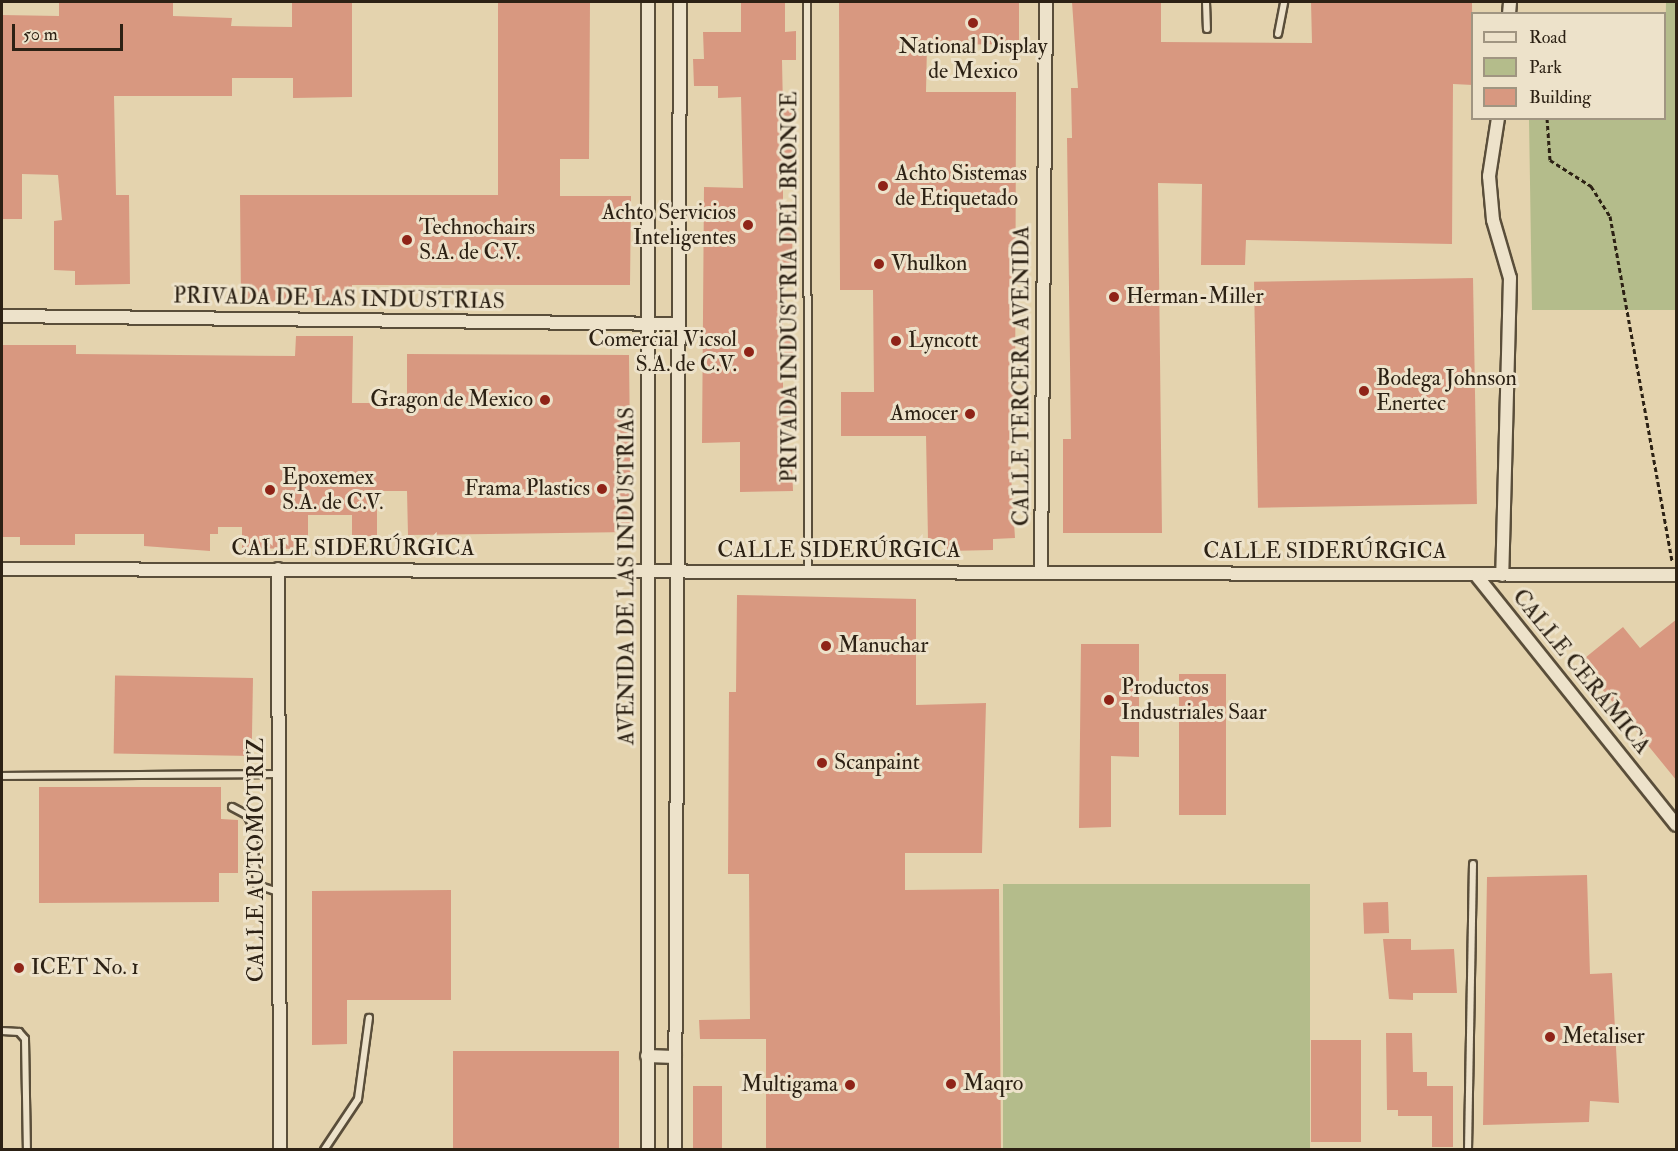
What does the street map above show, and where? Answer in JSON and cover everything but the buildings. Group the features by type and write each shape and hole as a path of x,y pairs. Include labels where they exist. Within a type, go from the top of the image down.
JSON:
{"street":[{"name":"AVENIDA DE LAS INDUSTRIAS","path":"648,2 647,323 650,572 648,1149"},
{"path":"675,1149 680,2"},
{"name":"CALLE TERCERA AVENIDA","path":"1041,571 1046,2"},
{"path":"1498,120 1489,176 1493,220 1510,278 1502,575"},
{"name":"PRIVADA DE LAS INDUSTRIAS","path":"2,316 677,324"},
{"name":"CALLE SIDERÚRGICA","path":"2,569 1675,575"},
{"name":"CALLE AUTOMOTRIZ","path":"278,569 280,1149"},
{"name":"CALLE CERÁMICA","path":"1476,574 1677,825"},
{"path":"647,1056 675,1057"}],"lane":[{"name":"PRIVADA INDUSTRIA DEL BRONCE","path":"807,2 808,573"},
{"path":"1206,2 1207,29"},
{"path":"1278,34 1283,2"},
{"path":"2,776 278,774"},
{"path":"232,807 248,815 252,825 257,885 278,892"},
{"path":"1468,1149 1473,864"},
{"path":"324,1149 358,1099 369,1018"},
{"path":"2,1031 19,1032 25,1039 27,1149"}],"path":[{"path":"1547,120 1550,160 1591,186 1610,216 1675,575"}],"green space":[{"path":"1666,2 1676,2 1676,310 1532,310 1529,120 1666,120"},
{"path":"1003,884 1310,884 1310,1149 1003,1149"}],"place":[{"name":"National Display de Mexico","path":"973,23"},
{"name":"Achto Sistemas de Etiquetado","path":"883,186"},
{"name":"Achto Servicios Inteligentes","path":"748,225"},
{"name":"Technochairs S.A. de C.V.","path":"407,240"},
{"name":"Vhulkon","path":"879,264"},
{"name":"Herman-Miller","path":"1114,297"},
{"name":"Lyncott","path":"896,341"},
{"name":"Comercial Vicsol S.A. de C.V.","path":"749,352"},
{"name":"Bodega Johnson Enertec","path":"1364,391"},
{"name":"Gragon de Mexico","path":"545,400"},
{"name":"Amocer","path":"970,414"},
{"name":"Frama Plastics","path":"602,489"},
{"name":"Epoxemex S.A. de C.V.","path":"270,490"},
{"name":"Manuchar","path":"826,646"},
{"name":"Productos Industriales Saar","path":"1109,700"},
{"name":"Scanpaint","path":"822,763"},
{"name":"ICET No. 1","path":"19,968"},
{"name":"Metaliser","path":"1550,1037"},
{"name":"Maqro","path":"951,1084"},
{"name":"Multigama","path":"850,1085"}]}
